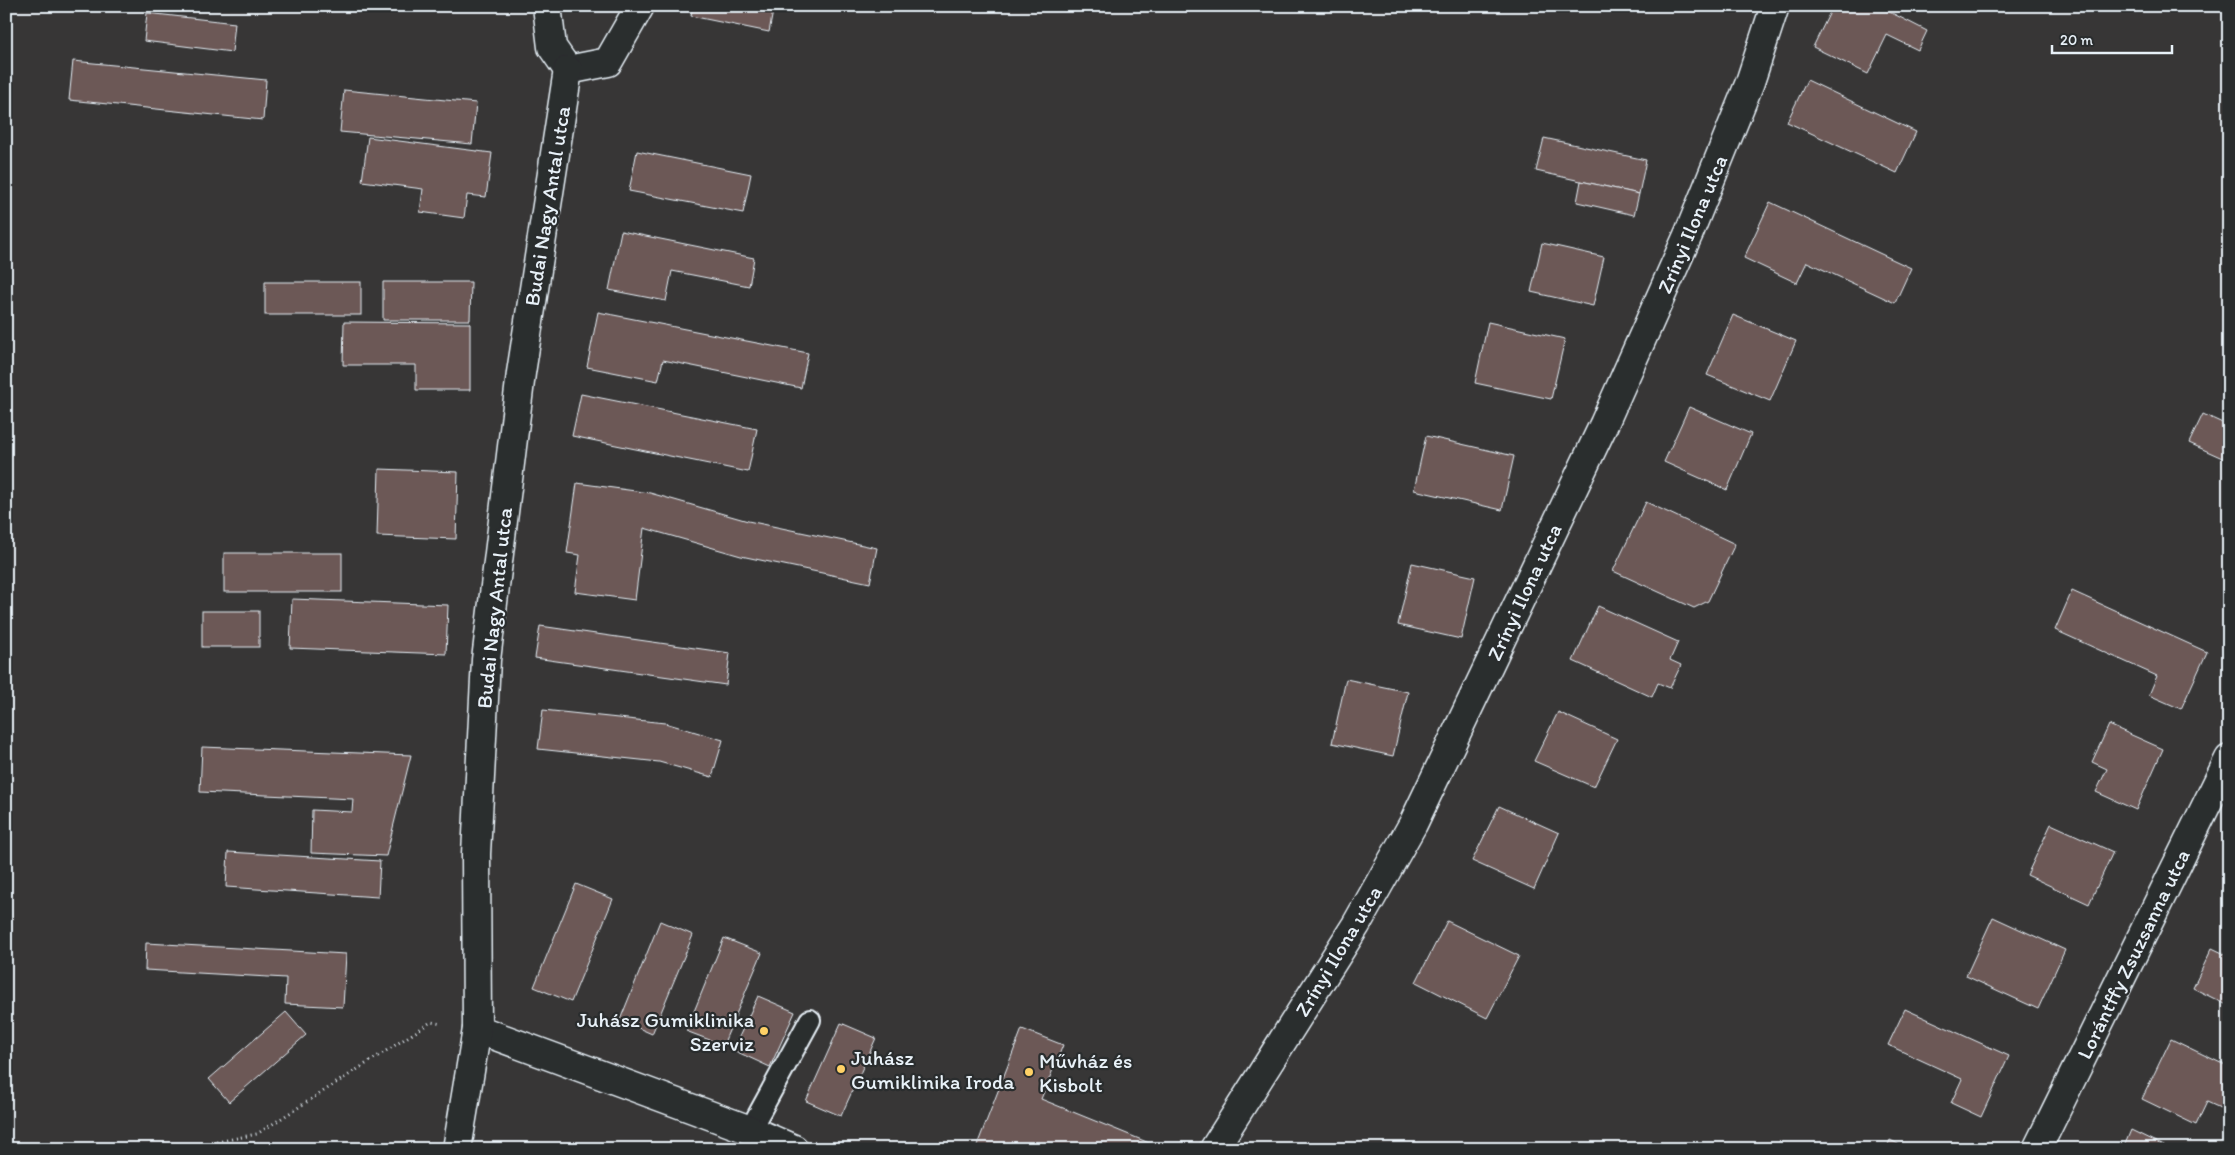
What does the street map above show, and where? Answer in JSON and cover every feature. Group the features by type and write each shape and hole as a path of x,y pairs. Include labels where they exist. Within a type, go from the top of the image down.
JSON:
{"street":[{"path":"547,6 552,46 568,70 608,62 640,6"},
{"name":"Zrínyi Ilona utca","path":"1214,1149 1356,925 1413,824 1604,424 1685,242 1750,82 1775,6"},
{"name":"Budai Nagy Antal utca","path":"457,1149 477,1029 476,854 486,660 521,373 568,70"},
{"name":"Lorántffy Zsuzsanna utca","path":"2037,1149 2229,759"},
{"path":"477,1029 750,1130 794,1149"}],"lane":[{"path":"750,1130 810,1020"}],"path":[{"path":"172,1149 188,1148 257,1134 431,1022 477,1029"},
{"path":"6,1143 75,1149"}],"building":[{"path":"693,6 774,6 769,32 691,16"},
{"path":"1833,6 1878,6 1927,31 1918,50 1887,35 1868,74 1813,47"},
{"path":"147,13 235,23 232,52 144,41"},
{"path":"73,61 266,80 263,120 69,100"},
{"path":"1807,80 1916,132 1897,173 1787,122"},
{"path":"344,90 476,103 472,144 340,132"},
{"path":"368,137 492,153 486,197 467,195 464,218 420,212 423,189 362,181"},
{"path":"1544,138 1646,160 1639,194 1536,171"},
{"path":"637,151 751,174 743,213 629,191"},
{"path":"1581,181 1639,194 1634,215 1577,202"},
{"path":"1770,202 1911,268 1895,303 1807,262 1797,283 1744,258"},
{"path":"621,231 754,258 749,286 672,271 666,301 609,290"},
{"path":"1542,243 1604,257 1593,306 1531,292"},
{"path":"265,282 361,282 361,315 265,315"},
{"path":"383,282 471,282 470,320 383,320"},
{"path":"598,312 808,353 801,388 663,360 658,381 587,367"},
{"path":"1733,315 1796,341 1770,401 1707,375"},
{"path":"344,322 470,323 470,390 416,390 416,365 343,365"},
{"path":"1488,322 1565,339 1551,399 1475,383"},
{"path":"581,394 757,429 748,472 572,436"},
{"path":"1689,407 1751,434 1727,490 1664,462"},
{"path":"2203,414 2229,426 2229,461 2189,443"},
{"path":"1426,436 1514,456 1502,510 1414,490"},
{"path":"379,469 458,472 456,539 377,536"},
{"path":"577,483 650,493 748,521 877,548 870,583 741,556 644,528 635,600 575,592 580,555 567,553"},
{"path":"1646,502 1735,544 1708,601 1694,608 1613,571"},
{"path":"224,553 342,553 342,592 224,592"},
{"path":"1412,563 1475,577 1461,639 1398,625"},
{"path":"2072,591 2207,652 2181,709 2149,695 2157,676 2055,630"},
{"path":"292,599 448,605 446,654 290,648"},
{"path":"1598,606 1678,642 1670,660 1681,665 1670,688 1658,683 1652,697 1573,661"},
{"path":"202,611 259,611 259,647 202,647"},
{"path":"540,626 730,653 726,685 535,658"},
{"path":"1346,679 1408,692 1393,756 1332,743"},
{"path":"543,710 665,723 723,740 712,777 659,762 538,749"},
{"path":"1558,712 1617,739 1594,787 1534,761"},
{"path":"2109,725 2163,749 2136,810 2096,792 2107,769 2092,762"},
{"path":"202,747 411,755 386,856 311,853 312,810 352,812 353,799 200,792"},
{"path":"1499,806 1559,833 1534,889 1472,861"},
{"path":"2051,824 2113,852 2089,904 2027,875"},
{"path":"228,852 380,861 378,897 226,887"},
{"path":"576,884 613,899 571,1002 534,987"},
{"path":"1993,917 2065,950 2038,1009 1966,976"},
{"path":"660,921 693,935 652,1034 620,1020"},
{"path":"1447,921 1519,956 1487,1018 1416,982"},
{"path":"724,938 762,953 723,1045 686,1031"},
{"path":"146,943 346,954 343,1007 285,1004 286,978 145,970"},
{"path":"2212,948 2229,956 2229,1006 2193,988"},
{"name":"Juhász Gumiklinika Szerviz","path":"758,996 795,1012 770,1067 733,1050"},
{"path":"1905,1009 2009,1056 1981,1117 1951,1103 1962,1079 1888,1045"},
{"path":"286,1012 306,1035 229,1102 209,1079"},
{"name":"Juhász Gumiklinika Iroda","path":"841,1023 876,1038 841,1116 806,1101"},
{"name":"Művház és Kisbolt","path":"1022,1029 1063,1045 1041,1099 1164,1149 976,1148"},
{"path":"2171,1039 2229,1067 2229,1112 2207,1102 2196,1125 2142,1099"},
{"path":"2131,1130 2164,1146 2169,1149 2123,1149"},
{"path":"1890,1140 1908,1149 1886,1149"}],"place":[{"name":"Juhász Gumiklinika Szerviz","path":"764,1031"},
{"name":"Juhász Gumiklinika Iroda","path":"841,1069"},
{"name":"Művház és Kisbolt","path":"1029,1072"}]}
